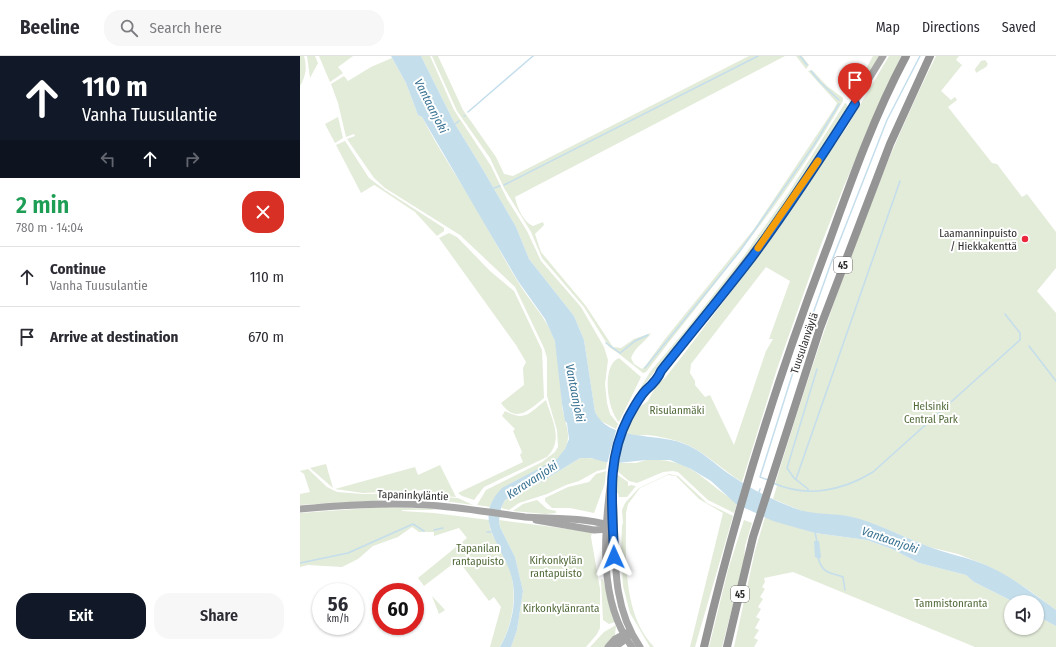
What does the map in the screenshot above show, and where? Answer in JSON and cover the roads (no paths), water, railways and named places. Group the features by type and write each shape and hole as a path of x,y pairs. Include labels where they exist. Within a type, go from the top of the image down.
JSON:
{"highway":[{"name":"Tuusulanväylä","path":"704,647 752,470 797,329 869,137 906,56"},
{"name":"Tuusulanväylä","path":"728,644 753,537 770,479 820,328 890,144 930,56"},
{"path":"698,647 709,609 718,591"}],"main road":[{"path":"632,647 615,613 608,582 607,527 611,480 616,446 628,417 646,390 655,382 661,371 728,287 776,223 811,173 884,56"},
{"path":"611,480 616,587 627,635 640,647"},
{"name":"Tapaninkyläntie","path":"300,509 342,505 390,504 466,509 526,517 559,518 614,528"},
{"path":"608,647 615,639 627,635"},
{"path":"615,647 627,635"}],"water":[{"path":"391,56 421,56 455,124 516,227 529,259 574,316 584,340 595,412 601,421 610,428 621,432 682,443 696,450 726,472 770,498 807,512 848,516 878,525 935,549 973,560 997,570 1035,595 1004,595 1004,597 974,582 966,575 919,563 892,549 867,540 815,533 773,521 736,504 711,481 691,469 670,460 646,460 618,463 605,462 591,458 580,458 541,482 505,500 501,508 499,521 500,527 515,557 523,591 517,630 511,647 500,647 511,621 514,593 507,563 492,532 489,521 489,511 493,500 502,488 557,459 565,449 569,439 562,404 555,341 545,319 518,281 422,117 418,115 406,83"},
{"path":"814,541 819,541 821,557 819,559 815,557"},
{"path":"1044,601 1056,610 1056,626 1044,620"}],"waterway":[{"path":"468,112 533,56"},
{"path":"504,185 758,56"},
{"path":"800,56 807,65"},
{"path":"768,480 760,477 800,350 831,263 887,120 920,56"},
{"path":"811,71 839,100"},
{"path":"645,368 740,251 814,145 839,104"},
{"name":"Vantaanjoki","path":"455,124 459,121"},
{"path":"796,479 900,181"},
{"path":"494,188 500,186"},
{"path":"773,483 786,488 799,490 824,490 849,484 873,472 1020,340 1020,333 1005,314"},
{"path":"606,343 620,353 635,341 648,335"},
{"path":"1029,346 1056,381"},
{"path":"808,491 808,489 794,478 787,468 817,369"},
{"path":"300,563 348,553 413,524 424,531"},
{"path":"434,530 443,528"},
{"path":"815,532 817,542"},
{"path":"818,557 822,567 827,572 843,577 845,590"}],"place":[{"name":"Laamanninpuisto / Hiekkakenttä","path":"1025,239"}],"park label":[{"name":"Risulanmäki","path":"677,410"},
{"name":"Helsinki Central Park","path":"931,412"},
{"name":"Tapanilan rantapuisto","path":"478,554"},
{"name":"Kirkonkylän rantapuisto","path":"556,566"},
{"name":"Tammistonranta","path":"951,603"},
{"name":"Kirkonkylänranta","path":"561,608"}],"water label":[{"name":"Keravanjoki","path":"532,480"}]}
